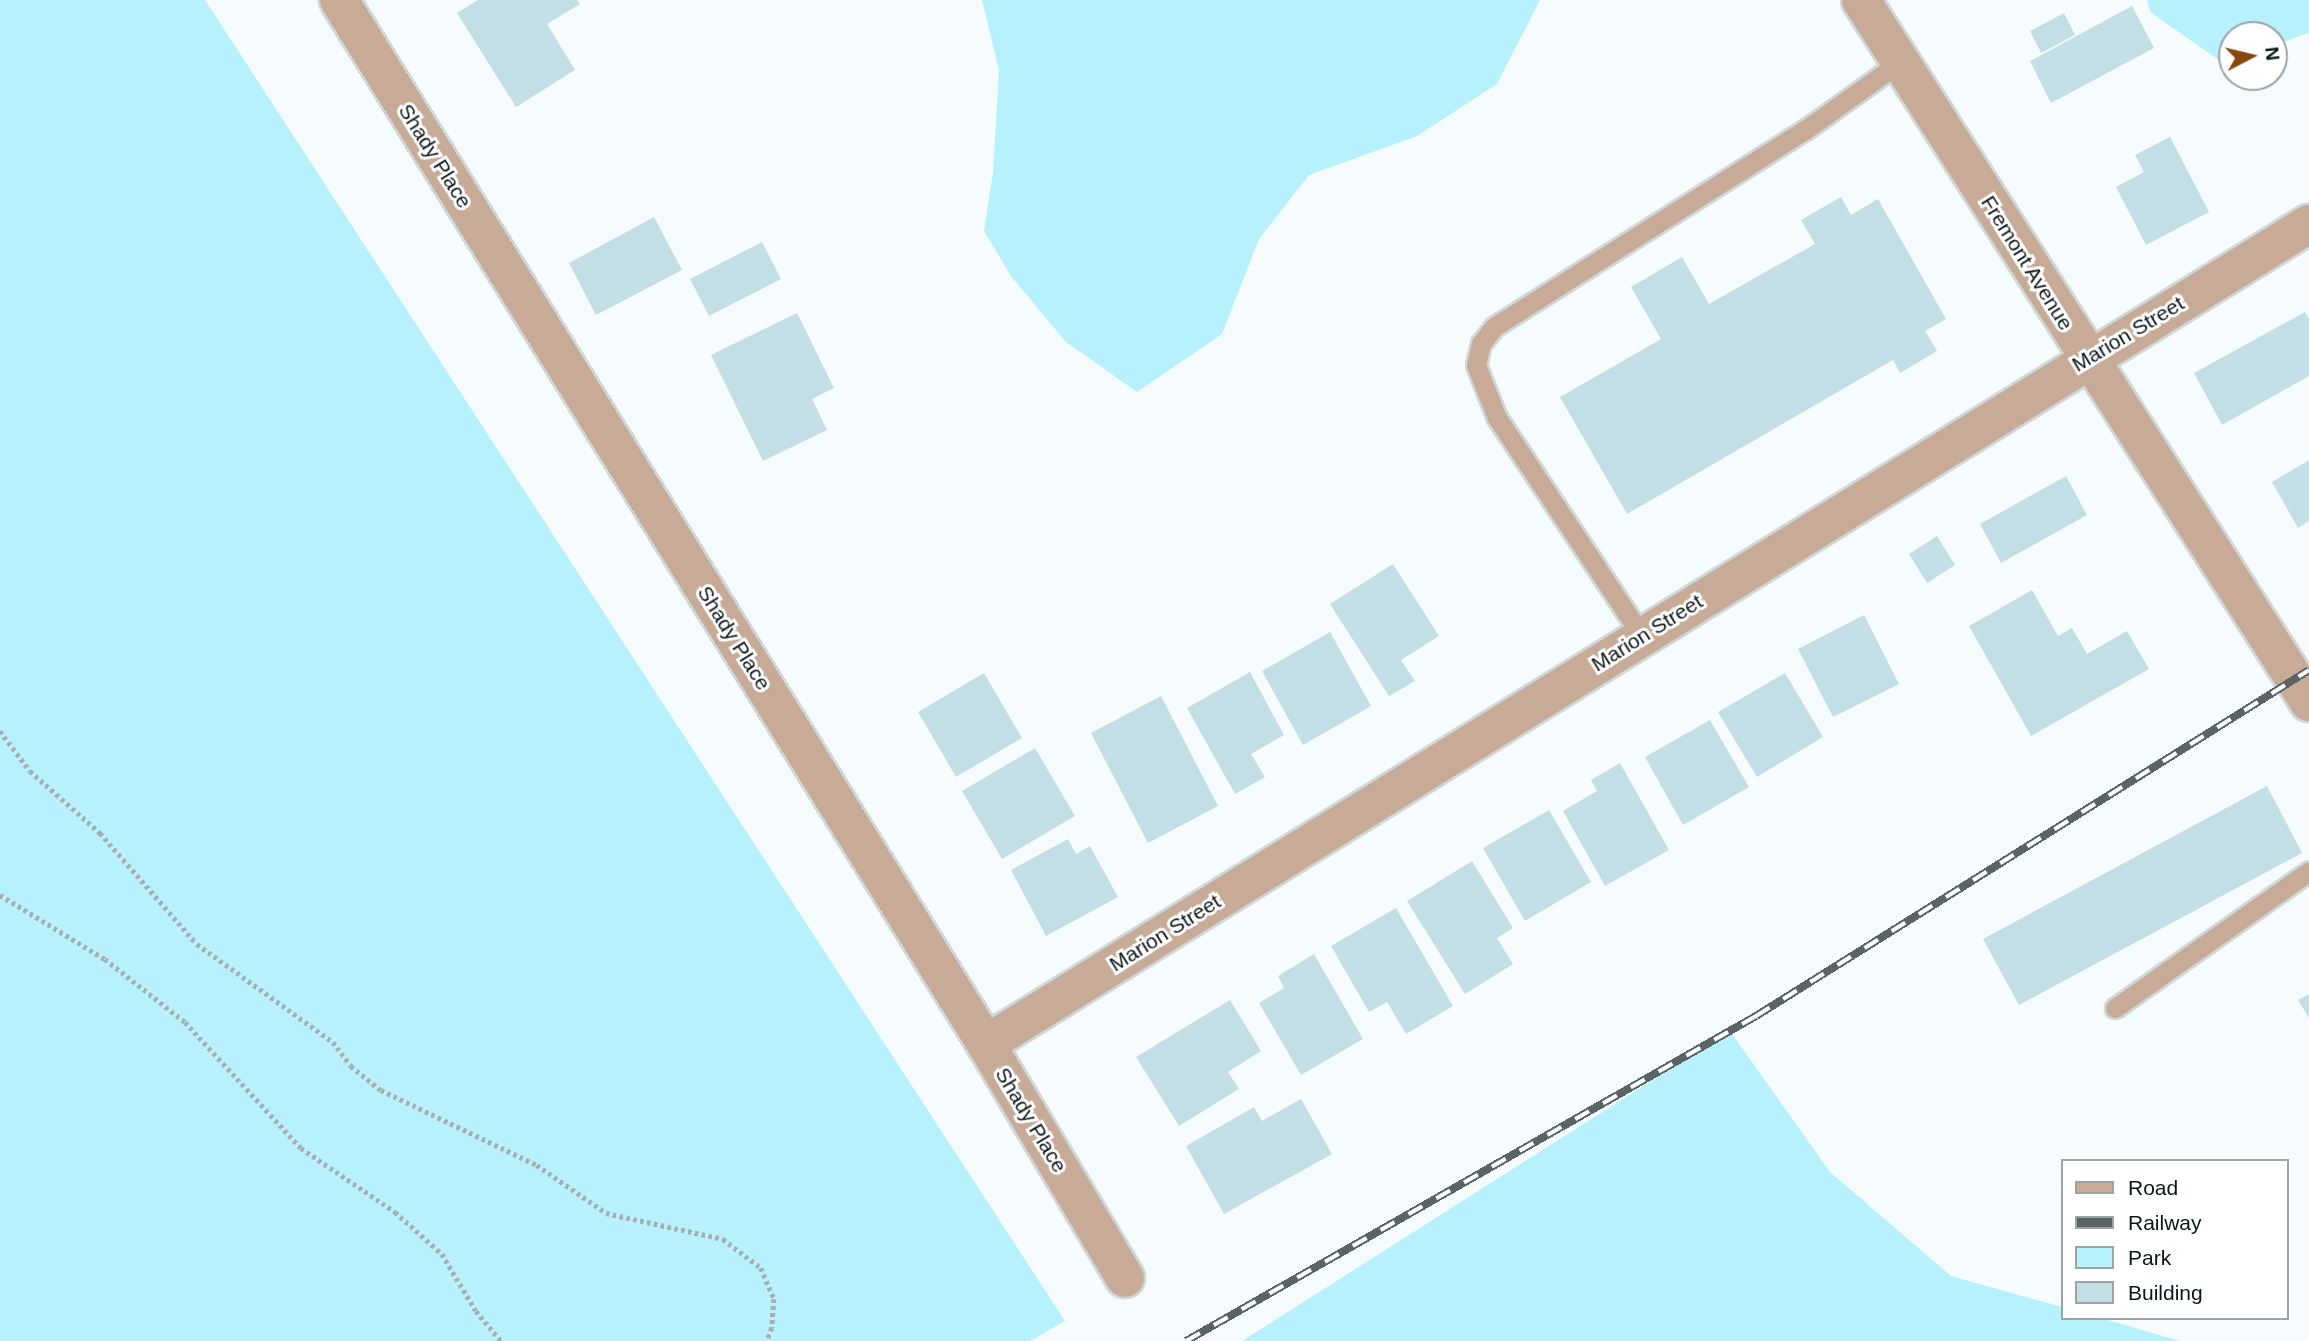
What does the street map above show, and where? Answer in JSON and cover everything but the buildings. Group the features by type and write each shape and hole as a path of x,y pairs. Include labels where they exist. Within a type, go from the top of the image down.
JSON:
{"street":[{"name":"Shady Place","path":"339,0 986,1044 1125,1278"},
{"name":"Fremont Avenue","path":"1861,0 2087,359 2309,702"},
{"name":"Marion Street","path":"986,1044 2087,359 2309,224"}],"lane":[{"path":"1642,636 1497,418 1476,365 1481,344 1494,327 1805,130 1900,62"},
{"path":"2115,1008 2309,871"}],"path":[{"path":"0,731 30,771 100,833 197,944 333,1042 351,1066 381,1090 537,1164 606,1213 723,1239 761,1268 774,1299 767,1341"},
{"path":"0,895 105,959 185,1022 300,1148 395,1212 442,1254 476,1311 501,1341"}],"green space":[{"path":"0,0 205,0 1065,1321 1030,1341 0,1341"},
{"path":"982,0 1540,0 1497,84 1417,136 1309,175 1259,239 1222,334 1137,392 1066,342 1011,276 984,231 993,172 999,70"},
{"path":"2147,0 2309,0 2309,33 2288,40 2288,21 2218,21 2218,60 2150,12"},
{"path":"1730,1031 1830,1172 1951,1276 2060,1306 2060,1320 2108,1320 2180,1341 1242,1341"}],"railway":[{"path":"1186,1341 1756,1016 2309,670"}]}
